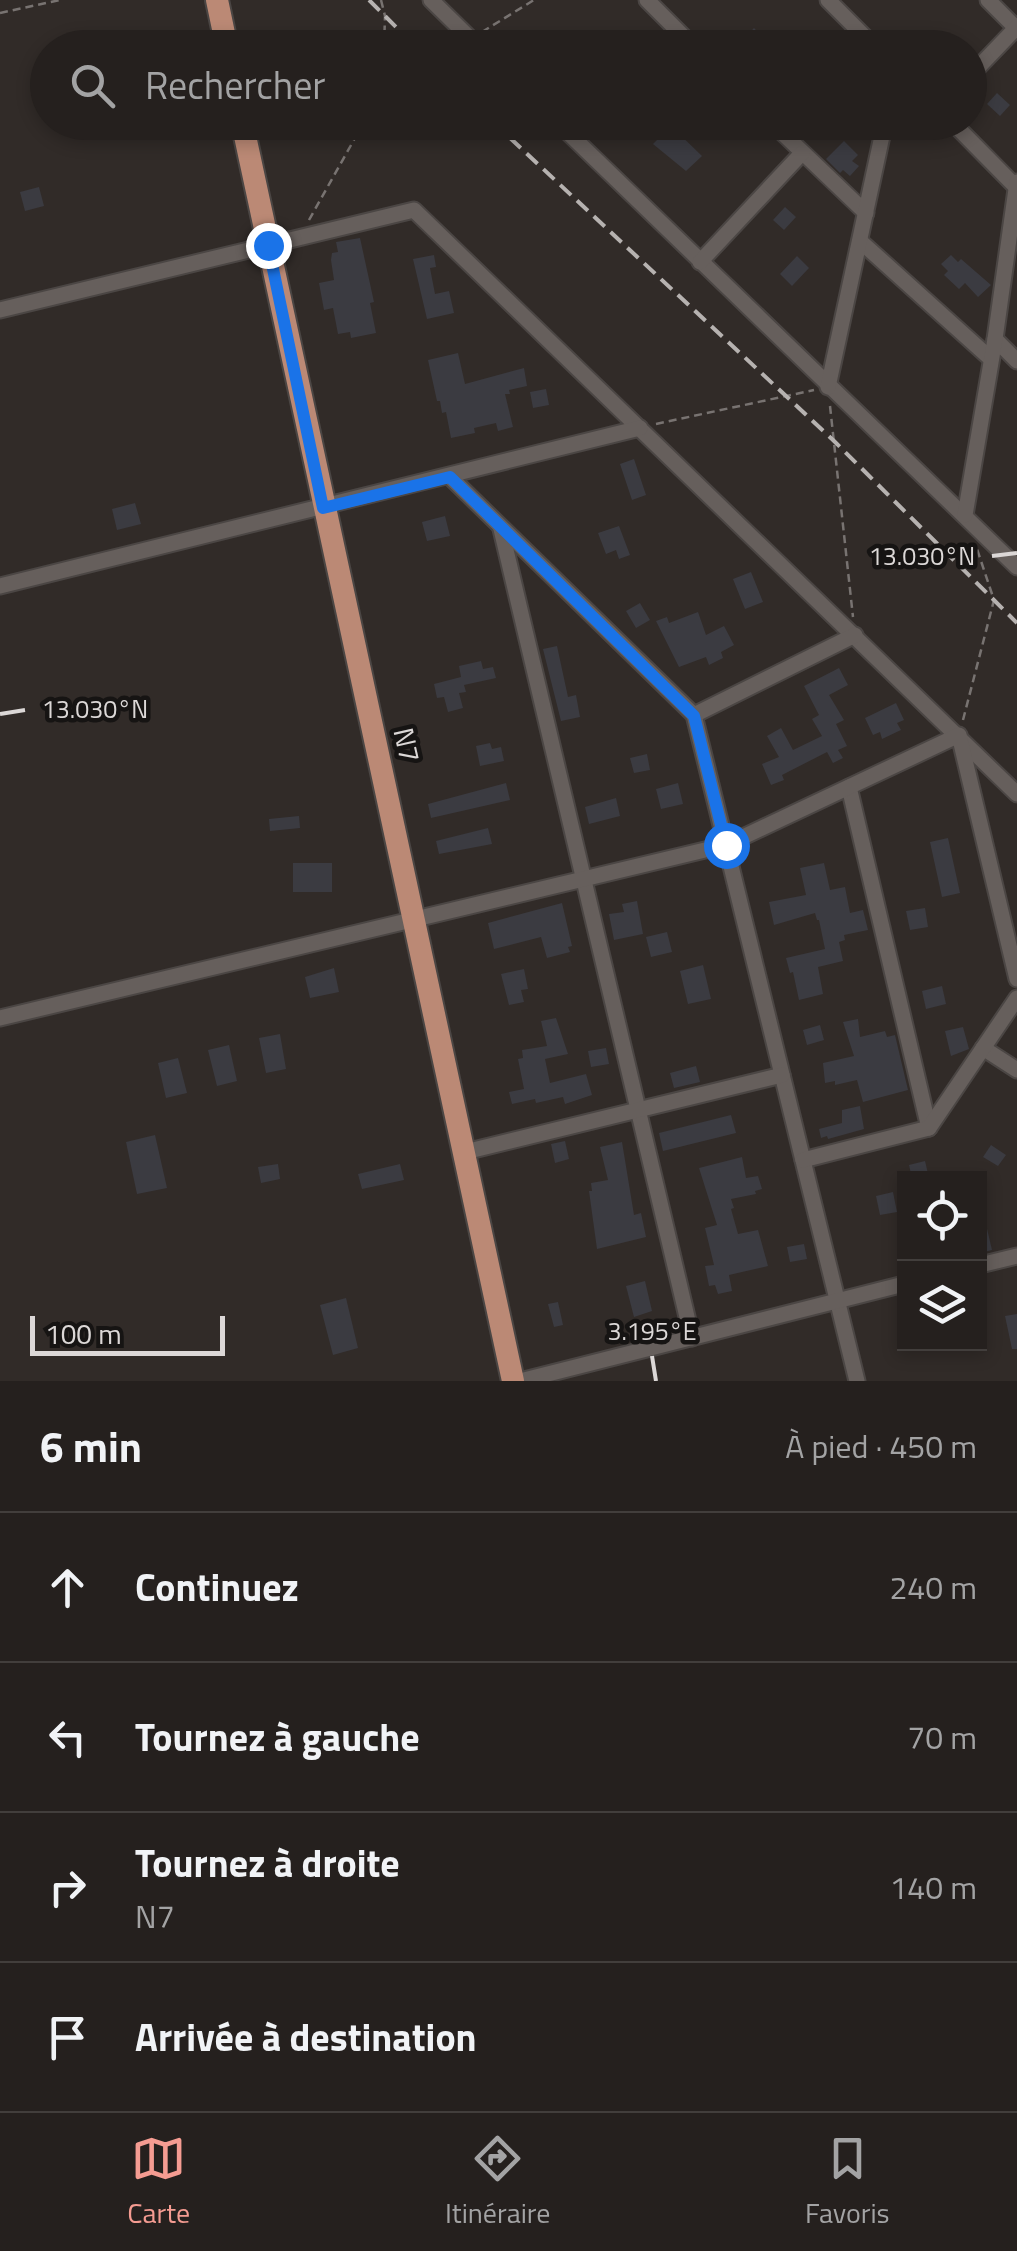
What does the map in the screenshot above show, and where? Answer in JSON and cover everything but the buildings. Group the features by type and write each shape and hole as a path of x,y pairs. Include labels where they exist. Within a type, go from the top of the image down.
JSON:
{"main road":[{"path":"217,0 223,30"},
{"name":"N7","path":"246,140 516,1381"}],"street":[{"path":"431,0 462,30"},
{"path":"647,0 678,30"},
{"path":"828,0 858,30"},
{"path":"987,58 1016,27 988,0"},
{"path":"575,140 1017,567"},
{"path":"790,140 866,213"},
{"path":"828,387 881,140"},
{"path":"965,515 1016,185 970,140"},
{"path":"700,262 802,152"},
{"path":"0,310 414,210 1017,794"},
{"path":"860,241 991,359"},
{"path":"995,339 1017,360"},
{"path":"0,586 640,428"},
{"path":"450,477 694,716 857,1381"},
{"path":"500,526 692,1338"},
{"path":"694,716 855,635"},
{"path":"0,1018 726,845 958,736"},
{"path":"958,736 1017,979"},
{"path":"849,787 928,1128"},
{"path":"803,1160 928,1128 1017,998"},
{"path":"983,1048 1017,1070"},
{"path":"465,1152 782,1075"},
{"path":"987,1263 1017,1256"},
{"path":"516,1381 897,1286"}],"path":[{"path":"0,13 60,0"},
{"path":"380,0 385,30"},
{"path":"494,30 534,0"},
{"path":"298,238 354,140"},
{"path":"640,428 828,387 855,635"},
{"path":"958,736 994,600 976,549"}],"railway":[{"path":"369,0 399,30"},
{"path":"512,140 833,440 1017,623"}],"route":[{"path":"268,245 323,508 450,477 694,716 726,845"}]}
